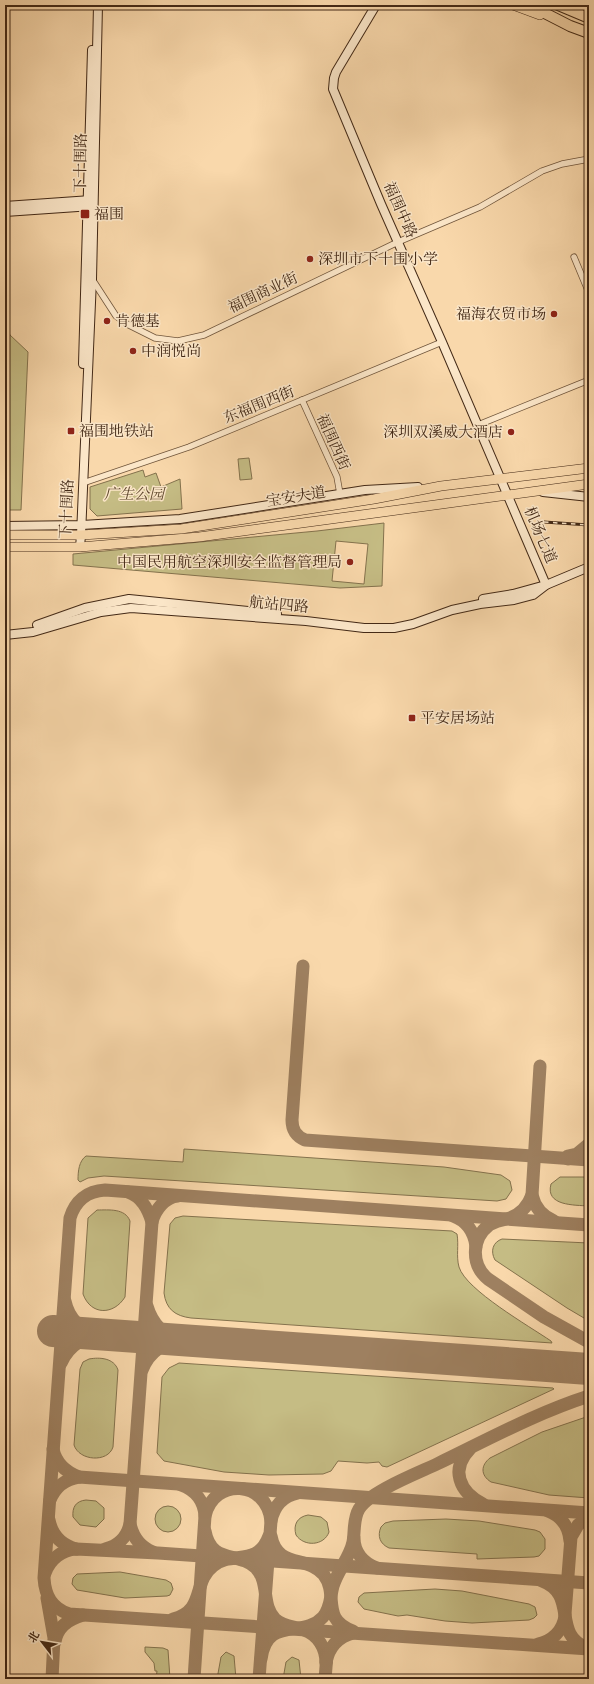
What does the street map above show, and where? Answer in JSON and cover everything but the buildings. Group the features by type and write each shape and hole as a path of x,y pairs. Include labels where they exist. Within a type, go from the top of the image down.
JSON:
{"highway":[{"path":"529,5 570,26 589,33"},
{"path":"558,5 589,17"}],"main road":[{"path":"514,5 570,26"},
{"path":"572,5 589,17"},
{"name":"宝安大道","path":"5,534 80,535 181,528 374,499 441,486 561,470 589,468"},
{"name":"宝安大道","path":"5,547 80,547 199,537 589,484"}],"street":[{"name":"下十围路","path":"80,525 92,279 91,203 93,5"},
{"name":"下十围路","path":"80,547 98,5"},
{"name":"福围中路","path":"376,5 336,72 333,89 508,496"},
{"name":"福围商业街","path":"92,279 113,312 122,320 155,338 178,341 204,335 398,242 480,207 542,171 562,164 589,158"},
{"path":"5,206 91,203"},
{"path":"5,212 91,203"},
{"path":"574,257 587,281 589,293"},
{"name":"东福围西街","path":"83,483 189,447 442,342"},
{"path":"478,426 589,380"},
{"name":"福围西街","path":"302,400 337,477 340,494"},
{"path":"561,470 589,464"},
{"path":"5,526 80,525 180,519 365,490 441,486"},
{"path":"534,492 589,497"},
{"name":"机场七道","path":"508,496 546,585"},
{"name":"航站四路","path":"5,629 35,626 85,608 129,600 364,623 394,622 413,618 452,605 506,596 546,585 589,567"},
{"name":"航站四路","path":"5,634 33,632 100,612 131,608 306,621 364,628 394,628 413,624 460,608 514,600 533,594 546,585"}],"green space":[{"path":"5,323 10,335 28,352 21,510 5,510"},
{"path":"249,458 252,479 240,480 238,459"},
{"name":"广生公园","path":"143,470 145,477 156,473 161,487 180,479 182,509 97,516 90,509 90,487"},
{"path":"384,523 382,586 340,588 73,565 73,554 317,531","holes":["336,541 368,544 364,584 332,581"]},
{"path":"184,1149 444,1167 501,1175 510,1181 512,1190 506,1199 497,1201 104,1176 88,1178 80,1182 78,1180 80,1163 86,1156 183,1162"},
{"path":"560,1177 589,1177 589,1206 562,1203 552,1197 550,1191 551,1184"},
{"path":"97,1210 121,1212 128,1217 130,1221 125,1297 120,1303 109,1310 97,1309 91,1306 83,1294 88,1218"},
{"path":"183,1216 452,1231 457,1234 458,1263 464,1276 485,1297 552,1343 180,1316 169,1307 164,1293 170,1224 175,1218"},
{"path":"502,1239 589,1243 589,1321 495,1260 493,1257 493,1247 496,1242"},
{"path":"89,1359 106,1359 113,1363 118,1370 113,1447 106,1456 100,1458 87,1457 77,1450 74,1445 80,1369 83,1362"},
{"path":"179,1363 554,1389 387,1467 382,1466 379,1462 367,1463 338,1461 331,1471 323,1474 269,1475 224,1472 164,1461 157,1453 162,1377 169,1368"},
{"path":"589,1416 589,1498 549,1495 491,1482 483,1473 483,1467 490,1458 542,1432"},
{"path":"86,1500 96,1501 104,1508 104,1519 96,1527 80,1525 73,1517 75,1505"},
{"path":"168,1506 177,1510 181,1519 177,1528 168,1532 159,1528 155,1519 159,1510"},
{"path":"308,1515 321,1517 327,1522 329,1532 323,1540 309,1543 304,1542 296,1535 295,1528 297,1522 304,1516"},
{"path":"446,1519 479,1521 535,1530 540,1532 545,1539 545,1549 539,1556 534,1557 477,1559 477,1554 389,1548 381,1542 379,1537 381,1527 385,1523 393,1521"},
{"path":"120,1572 166,1580 171,1583 173,1589 170,1595 167,1596 125,1598 77,1590 72,1584 73,1578 77,1574"},
{"path":"435,1589 462,1591 529,1604 535,1607 537,1615 529,1620 472,1623 445,1621 407,1615 398,1616 364,1609 358,1602 359,1597 364,1593"},
{"path":"145,1647 163,1648 168,1650 170,1679 156,1679 157,1671 155,1671 154,1663 145,1652"},
{"path":"226,1652 234,1656 236,1679 217,1679 221,1657"},
{"path":"292,1657 299,1660 301,1679 283,1679 286,1662"}],"taxiway":[{"path":"303,966 292,1120 294,1130 299,1137 305,1140 589,1160"},
{"path":"540,1066 532,1195 535,1204 540,1211 546,1217 554,1221"},
{"path":"568,1159 568,1156 577,1154 589,1144"},
{"path":"589,1225 105,1190 93,1192 87,1195 75,1207 70,1218 44,1578 46,1590 50,1600 58,1608 69,1614 589,1649"},
{"path":"128,1192 141,1200 149,1213 152,1222"},
{"path":"532,1195 525,1207 515,1216 491,1224 483,1231 479,1237 475,1252 478,1267 488,1279 544,1317 589,1342"},
{"path":"105,1549 118,1543 127,1533 130,1524 152,1222 161,1205 169,1199 178,1196"},
{"path":"453,1216 466,1224 474,1236 476,1246"},
{"path":"65,1301 70,1314 77,1324 88,1330 101,1334"},
{"path":"147,1306 152,1318 164,1332 170,1336 182,1340"},
{"path":"61,1363 68,1351 78,1342 97,1335 104,1335"},
{"path":"142,1370 149,1357 159,1348 178,1341 186,1341"},
{"path":"261,1659 265,1645 270,1637 278,1632 306,1627 315,1623 326,1614 335,1580 347,1558 353,1542 357,1513 364,1503 383,1490 512,1427 550,1410 589,1396"},
{"path":"53,1449 56,1459 62,1467 79,1477"},
{"path":"470,1449 460,1464 460,1480 468,1493 483,1504"},
{"path":"50,1500 52,1495 62,1484 79,1477 589,1513"},
{"path":"181,1485 191,1490 198,1497 203,1506 205,1516"},
{"path":"194,1679 205,1516 210,1503 219,1495 229,1490 240,1488 251,1491 260,1497 267,1507 271,1521"},
{"path":"259,1679 272,1516 280,1502 293,1494 298,1493"},
{"path":"548,1511 553,1513 564,1523 568,1531 570,1541"},
{"path":"565,1614 571,1537 578,1525 589,1516"},
{"path":"49,1520 50,1526 58,1539 66,1545 76,1549"},
{"path":"130,1524 138,1541 148,1550 153,1552"},
{"path":"205,1531 208,1542 213,1549 226,1556 249,1563 256,1568 263,1580 268,1607 275,1619 282,1624 304,1630 313,1635 323,1647 326,1663"},
{"path":"173,1619 190,1610 195,1603 203,1580 213,1566 220,1561 244,1557 258,1552 264,1546 269,1536"},
{"path":"271,1536 274,1546 286,1558 310,1565 324,1575 330,1590 333,1613 343,1626 353,1631"},
{"path":"354,1538 354,1543 360,1556 372,1566 377,1568"},
{"path":"45,1573 50,1563 57,1556 66,1551 76,1549 158,1553 589,1583"},
{"path":"542,1581 553,1587 560,1595 570,1634 576,1642 587,1648"},
{"path":"47,1598 54,1638 52,1679"},
{"path":"55,1642 58,1632 64,1624 83,1615"},
{"path":"538,1644 552,1638 559,1631 565,1616"},
{"path":"326,1662 329,1652 335,1643 343,1637 353,1633"},
{"path":"325,1679 327,1655"}],"runway":[{"path":"53,1331 589,1369"}],"railway":[{"path":"544,522 589,525"}],"place":[{"name":"福围","path":"85,214"},
{"name":"深圳市下十围小学","path":"310,259"},
{"name":"福海农贸市场","path":"554,314"},
{"name":"肯德基","path":"107,321"},
{"name":"中润悦尚","path":"133,351"},
{"name":"福围地铁站","path":"71,431"},
{"name":"深圳双溪威大酒店","path":"511,432"},
{"name":"中国民用航空深圳安全监督管理局","path":"350,562"},
{"name":"平安居场站","path":"412,718"}]}
